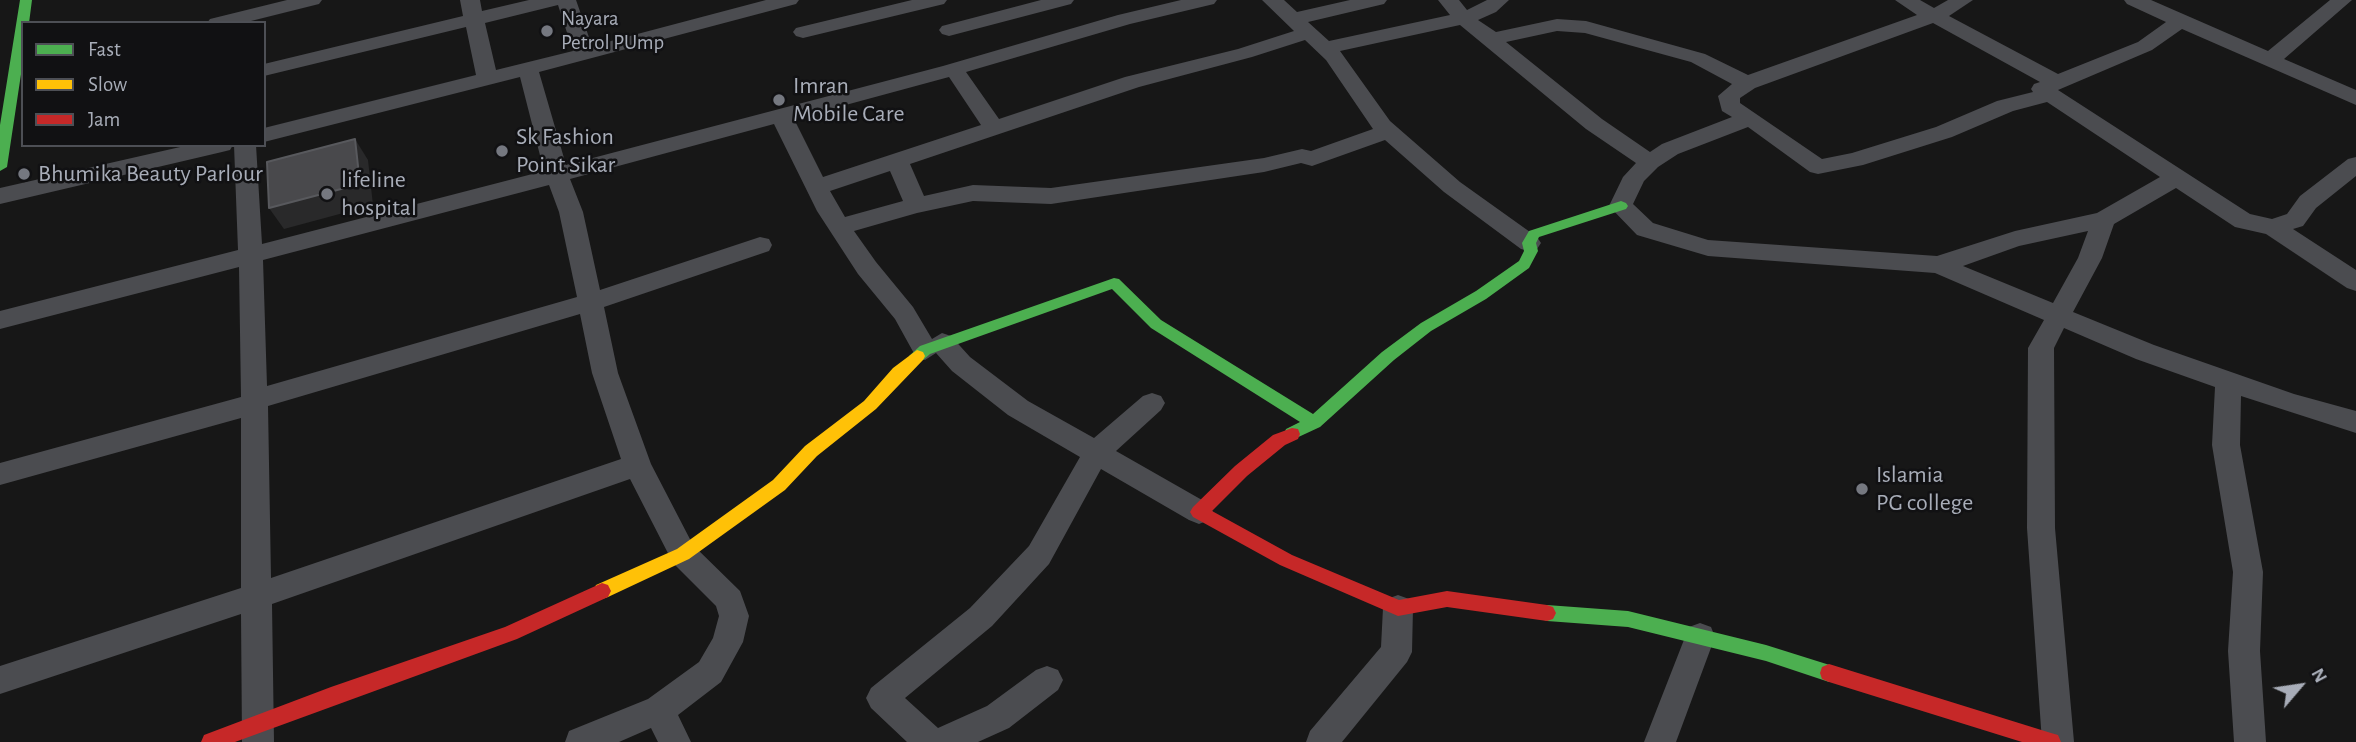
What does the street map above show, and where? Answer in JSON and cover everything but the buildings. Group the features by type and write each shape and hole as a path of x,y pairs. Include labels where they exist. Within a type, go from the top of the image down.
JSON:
{"street":[{"path":"24,21 26,0"},
{"path":"222,21 241,13 312,0"},
{"path":"266,70 471,10 554,0"},
{"path":"566,0 585,55"},
{"path":"266,134 585,55 789,0"},
{"path":"803,32 937,0"},
{"path":"943,0 939,14 994,128"},
{"path":"949,30 1064,0"},
{"path":"0,320 556,175 962,66 1125,19 1207,0"},
{"path":"1199,512 1241,471 1279,440 1314,423 1388,356 1426,327 1481,295 1524,264 1531,251 1529,243 1452,187 1388,131 1325,48 1272,0"},
{"path":"817,187 1132,82 1245,53 1300,26 1377,0"},
{"path":"1448,0 1484,35 1594,124 1650,162"},
{"path":"1325,48 1464,18 1489,8 1499,0"},
{"path":"1905,0 2053,88 2175,178 2243,221 2273,227 2356,282"},
{"path":"1964,0 1933,16 1747,83 1729,96 1730,106 1818,167 1878,153 1944,132 2053,88 2145,46 2180,21"},
{"path":"2134,0 2356,99"},
{"path":"2270,60 2342,0"},
{"path":"471,10 487,79"},
{"path":"1484,35 1498,39 1558,25 1587,27 1698,58 1747,83"},
{"path":"0,167 9,133 5,99 19,68 21,49"},
{"path":"528,69 556,175 570,212 605,373 637,465 683,554 729,600 734,617 727,642 710,672 659,710 581,742"},
{"path":"780,115 839,227 867,268 933,347 961,364 1018,408 1096,455 1286,560 1398,608 1447,599 1553,614 1628,619 1766,653 2051,742"},
{"path":"1529,243 1534,234 1542,230 1621,206 1634,177 1650,162 1670,149 1750,118"},
{"path":"839,227 916,205 973,193 1051,195 1264,166 1302,156 1312,159 1388,131"},
{"path":"0,196 213,147"},
{"path":"245,147 251,255 258,734"},
{"path":"897,160 916,205"},
{"path":"2273,227 2295,220 2308,202 2356,164"},
{"path":"1938,265 2015,239 2104,219 2175,178"},
{"path":"1621,206 1645,229 1708,247 1938,265 2145,352 2356,422"},
{"path":"2058,742 2041,528 2041,348 2090,258 2104,219"},
{"path":"0,474 588,303 760,246"},
{"path":"211,742 258,734 331,696 510,634 683,554 779,485 811,451 870,404 899,372 933,347 1114,283 1156,324 1314,423"},
{"path":"2228,381 2225,445 2239,508 2248,572 2244,651 2250,742"},
{"path":"930,742 882,698 981,617 1038,555 1096,455 1116,433 1152,403"},
{"path":"0,680 257,596 637,465"},
{"path":"1322,742 1357,696 1396,652 1398,608"},
{"path":"1660,742 1700,637"},
{"path":"943,742 998,717 1047,680"},
{"path":"659,710 675,742"}],"traffic: fast":[{"path":"23,21 26,0"},
{"path":"0,167 21,32"},
{"path":"1292,434 1314,423 1388,356 1426,327 1481,295 1524,264 1531,251 1529,243 1534,234 1621,206"},
{"path":"917,356 925,350 1114,283 1156,324 1314,423"},
{"path":"1547,613 1628,619 1766,653 1829,673"}],"traffic: slow":[{"path":"602,591 683,554 779,485 811,451 870,405 917,356"}],"traffic: jam":[{"path":"1292,434 1279,440 1241,471 1199,512 1286,560 1398,608 1447,599 1547,613"},
{"path":"211,742 331,696 510,633 602,591"},
{"path":"1829,673 2051,742"}],"place":[{"name":"Nayara Petrol PUmp","path":"547,31"},
{"name":"Imran Mobile Care","path":"779,100"},
{"name":"Sk Fashion Point Sikar","path":"502,151"},
{"name":"Bhumika Beauty Parlour","path":"24,174"},
{"name":"lifeline hospital","path":"327,194"},
{"name":"Islamia PG college","path":"1862,489"}]}
